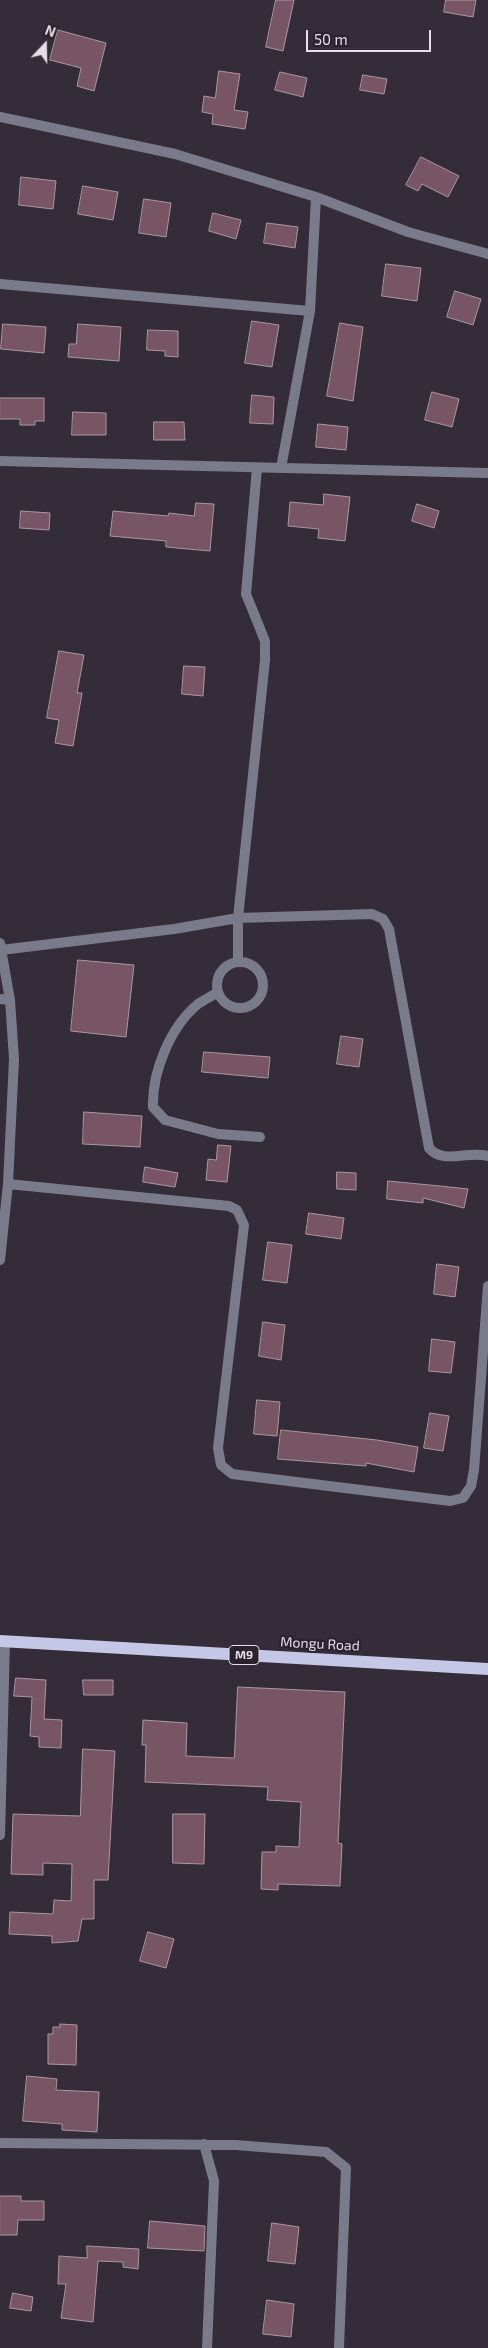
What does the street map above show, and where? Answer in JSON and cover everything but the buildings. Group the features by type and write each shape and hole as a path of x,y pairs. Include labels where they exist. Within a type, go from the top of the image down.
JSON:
{"main road":[{"name":"Mongu Road","path":"3,1641 488,1669"}],"street":[{"path":"0,117 175,154 316,197 408,232 488,254"},
{"path":"281,468 310,311 316,197"},
{"path":"0,284 310,311"},
{"path":"0,461 257,468 367,468 488,473"},
{"path":"238,962 238,918 266,640 246,594 257,468"},
{"path":"0,1260 8,1184 14,1059 5,1000 1,947 174,929 238,918 372,914 383,919 389,929 429,1148 435,1154 443,1156 488,1156"},
{"path":"238,962 248,963 262,975 264,984 262,993 257,1002 249,1007 231,1006 223,1000 218,992 217,982 221,972 228,965 238,962"},
{"path":"218,992 198,1004 180,1023 157,1071 152,1091 153,1107 165,1120 218,1134 260,1137"},
{"path":"0,1092 12,1094"},
{"path":"8,1184 229,1206 237,1210 244,1225 218,1448 221,1465 232,1474 450,1500 463,1498 471,1486 474,1470 488,1286"},
{"path":"0,1835 3,1641"},
{"path":"0,2143 204,2144 326,2152 346,2168 339,2348"},
{"path":"204,2144 214,2181 207,2348"}]}
